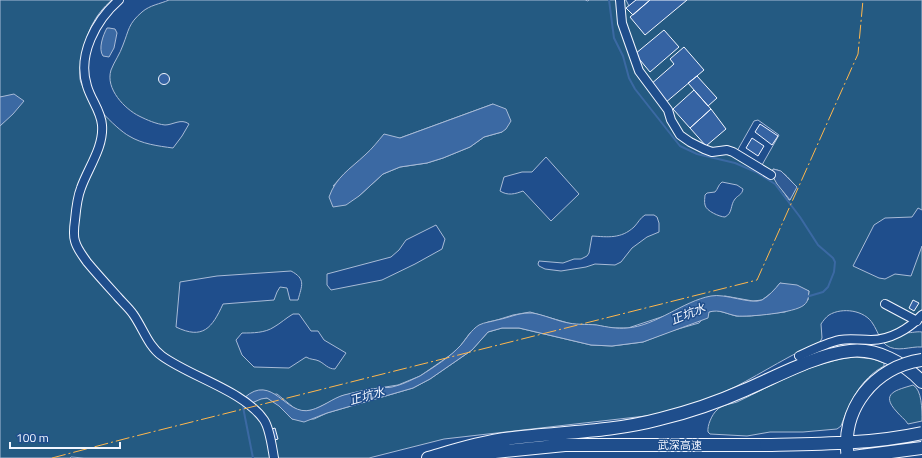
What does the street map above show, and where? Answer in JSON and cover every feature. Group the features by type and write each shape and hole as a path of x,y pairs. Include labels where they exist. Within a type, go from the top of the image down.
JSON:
{"highway":[{"path":"428,458 480,444 512,438 600,430 659,420 713,403 815,360 850,351 870,352 891,359 907,369 922,382"},
{"path":"922,360 909,362 884,373 864,394 856,405 849,419 846,458 922,448"},
{"name":"武深高速","path":"439,458 565,445 838,444 879,440 922,433"}],"street":[{"path":"119,0 108,9 99,22 90,41 84,65 87,87 100,114 102,137 80,188 76,204 74,226 75,241 81,253 99,277 133,313 150,343 160,355 175,365 230,393 246,403 264,421 274,458"},
{"path":"620,0 622,23 639,71 668,110 671,120 680,135 704,150 712,152 727,150 733,152 771,175"},
{"path":"799,356 834,341 849,339 876,340 890,337 910,326 919,318 885,304"}],"shaded area":[{"path":"0,0 112,0 96,18 86,39 80,70 82,85 93,102 108,119 123,132 134,139 145,143 173,148 189,124 186,122 177,122 165,125 155,123 139,116 128,109 118,98 111,84 110,77 112,67 134,20 148,8 169,0 626,0 629,6 636,0 922,0 922,210 918,208 912,217 885,218 874,225 853,266 879,278 885,279 895,274 911,276 922,246 922,309 903,327 904,332 922,332 922,347 895,349 890,347 884,343 873,324 865,316 853,311 840,311 829,315 821,324 822,338 820,342 709,399 663,414 444,439 369,458 0,458 0,126 4,122 3,97 0,97","holes":["493,104 502,132 484,137 470,147 443,158 427,163 400,167 383,174 359,196 333,186 345,173 367,154 400,138","758,120 779,135 762,165 737,151 754,121","546,157 579,194 551,221 523,191 512,194 506,194 500,191 504,177 522,172 532,172","773,169 782,173 794,184 789,200 773,177","722,182 737,185 743,189 741,194 733,201 730,211 725,217 710,211 705,204 705,195 707,193 715,192","645,215 654,215 657,217 659,232 647,237 632,248 621,262 615,265 595,264 561,271 545,269 538,264 539,261 563,263 574,259 581,259 589,253 592,236 603,237 624,234 634,227","436,225 445,239 442,249 382,280 331,290 327,285 327,274 391,257 399,250 406,240","291,271 299,277 302,283 298,300 290,300 287,288 280,287 274,300 223,304 215,320 206,329 200,332 193,332 185,331 176,327 180,282 217,276","780,283 809,291 808,300 785,312 736,316 716,310 709,312 699,323 671,331 643,342 612,346 591,345 519,328 502,328 488,332 472,350 430,379 413,388 327,413 314,419 292,419 280,406 268,398 261,398 252,403 244,398 277,394 299,411 306,411 313,410 342,396 366,390 398,385 420,376 452,354 470,333 488,322 513,315 530,312 575,325 628,328 725,296 753,301 762,300 774,291","293,314 299,314 311,331 318,331 324,340 346,353 335,369 328,367 317,360 306,357 289,368 254,367 242,355 236,340 242,333 263,332 277,325"]},
{"path":"773,169 781,171 797,187 790,200 777,184 772,175"},
{"path":"855,357 873,359 884,363 884,366 868,377 862,384 848,408 841,426 837,429 803,432 770,432 747,436 710,434 708,432 709,423 719,408 737,402 809,368 839,359"},
{"path":"913,385 916,387 920,395 922,421 908,424 892,406 890,396 896,391"}],"water":[{"path":"107,28 115,29 117,33 114,48 109,57 103,56 101,50 103,38"},
{"path":"14,94 24,101 0,126 0,97"},
{"path":"493,104 506,109 511,121 502,132 484,137 470,147 443,158 427,163 400,167 383,174 359,196 346,205 333,207 329,197 335,184 384,134 400,138"},
{"path":"780,283 797,285 809,291 807,302 799,308 791,310 751,316 737,316 720,311 713,311 709,312 708,318 643,342 612,346 591,345 519,328 502,328 488,332 472,350 430,379 413,388 327,413 304,422 292,419 279,406 267,398 252,403 244,398 254,391 263,390 271,392 294,407 302,410 311,410 344,395 396,386 420,376 452,354 474,329 484,323 525,313 532,313 568,323 627,328 648,323 690,303 711,296 723,296 751,301 762,300"}],"building":[{"path":"636,0 650,0 633,15 626,8"},
{"path":"650,0 687,0 645,35 630,17"},
{"path":"664,30 679,47 650,72 635,54"},
{"path":"684,47 704,70 665,103 650,85 674,64 670,59"},
{"path":"164,73 168,75 170,79 168,83 164,85 160,83 158,79 160,75"},
{"path":"697,76 717,98 708,106 688,83"},
{"path":"694,90 711,109 690,128 673,109"},
{"path":"711,109 726,129 706,146 690,128"},
{"path":"760,124 778,136 772,145 755,132"},
{"path":"752,138 764,146 758,156 746,148"},
{"path":"913,300 919,303 914,311 909,308"},
{"path":"275,428 278,439 272,441 269,430"}],"waterway":[{"name":"正坑水","path":"609,0 614,38 623,56 629,78 635,89 680,146 697,154 735,163 756,172 775,184 800,217 818,245 833,258 835,262 834,272 828,287 823,292 806,297"},
{"name":"正坑水","path":"244,405 243,407 253,458"}],"power":[{"path":"52,458 757,280 858,54 863,0"}]}
